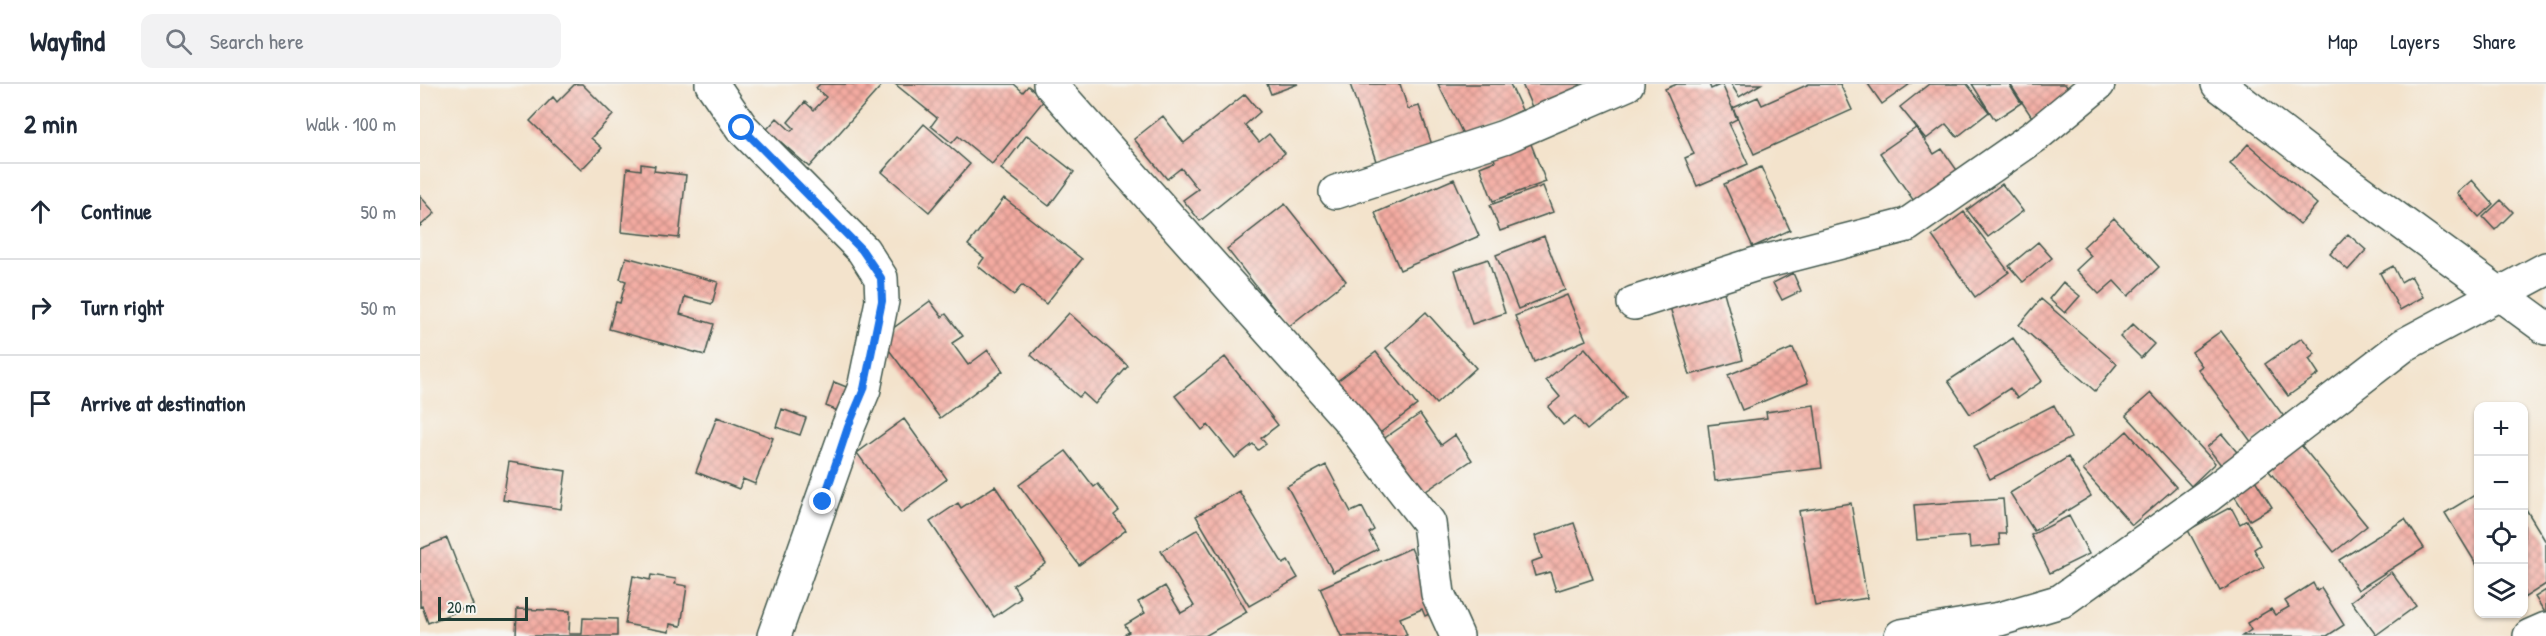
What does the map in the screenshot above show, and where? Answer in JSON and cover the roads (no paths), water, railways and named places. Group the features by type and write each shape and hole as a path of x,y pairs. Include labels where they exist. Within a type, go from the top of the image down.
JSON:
{"street":[{"path":"712,84 742,128 862,250 881,278 882,301 864,389 848,427 774,636"},
{"path":"1050,84 1346,416 1429,523 1438,594 1457,636"},
{"path":"1336,192 1504,137 1627,84"},
{"path":"1634,303 1756,264 1907,225 2036,136 2098,84"},
{"path":"2218,84 2330,170 2546,328"},
{"path":"1901,636 2000,619 2061,601 2209,495 2404,345 2546,269"},
{"path":"2530,636 2546,629"}]}
